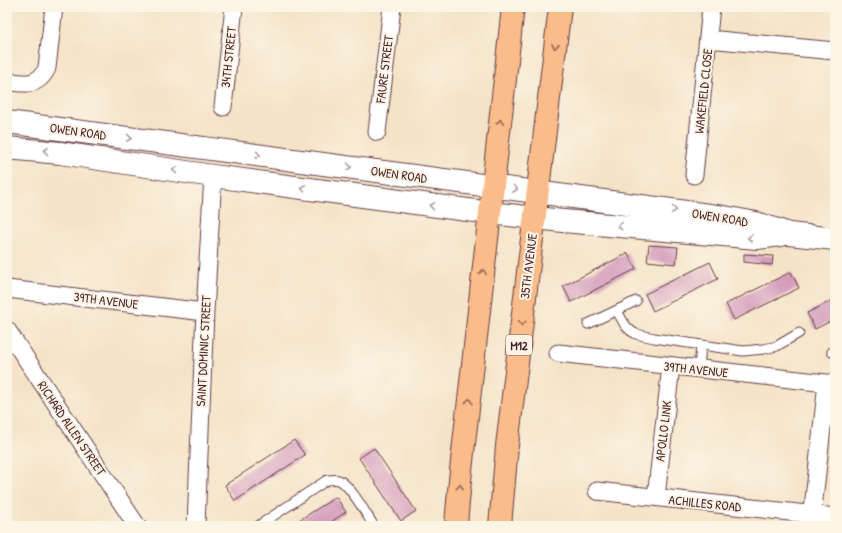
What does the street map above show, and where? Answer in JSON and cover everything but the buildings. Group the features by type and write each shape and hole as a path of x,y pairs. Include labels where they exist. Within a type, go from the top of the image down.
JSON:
{"main road":[{"path":"456,526 513,7"},
{"name":"35TH AVENUE","path":"500,526 507,446 560,7"}],"street":[{"path":"7,81 24,84 41,78 47,68 54,7"},
{"name":"34TH STREET","path":"223,107 234,7"},
{"name":"FAURE STREET","path":"377,132 392,7"},
{"path":"708,39 711,7"},
{"name":"WAKEFIELD CLOSE","path":"694,175 708,39 835,51"},
{"name":"OWEN ROAD","path":"7,122 724,217 756,223 789,234 835,240"},
{"name":"OWEN ROAD","path":"7,148 60,153 213,176 534,218 757,238 789,234"},
{"name":"SAINT DOMINIC STREET","path":"196,526 205,312 213,176"},
{"name":"39TH AVENUE","path":"7,289 205,312"},
{"name":"RICHARD ALLEN STREET","path":"7,330 137,526"},
{"name":"39TH AVENUE","path":"558,353 831,384"},
{"name":"APOLLO LINK","path":"656,497 671,366"},
{"path":"812,520 831,384"},
{"name":"ACHILLES ROAD","path":"597,490 656,497 812,520 835,517"}],"lane":[{"path":"588,324 636,301"},
{"path":"617,310 625,325 636,334 743,351 777,346 799,333"},
{"path":"699,369 701,345"},
{"path":"258,526 327,480 334,479 347,485 372,523"}]}
